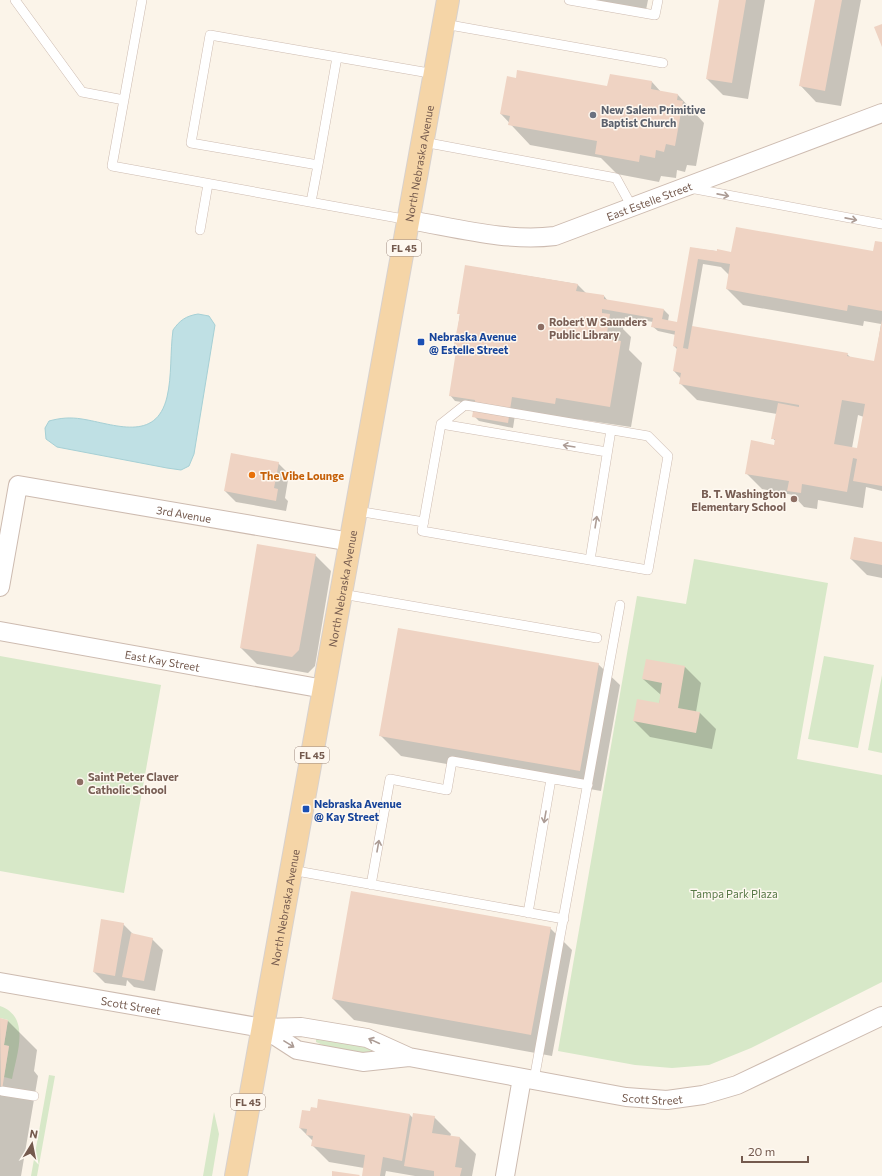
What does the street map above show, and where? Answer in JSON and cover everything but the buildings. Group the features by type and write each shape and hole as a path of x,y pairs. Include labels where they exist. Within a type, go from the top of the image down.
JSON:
{"main road":[{"name":"North Nebraska Avenue","path":"236,1176 448,0"}],"street":[{"name":"East Estelle Street","path":"409,220 532,239 555,236 882,113"},
{"name":"3rd Avenue","path":"0,587 18,485 351,542"},
{"name":"East Kay Street","path":"0,631 324,689"},
{"name":"Scott Street","path":"0,982 263,1028"},
{"name":"Scott Street","path":"410,1058 626,1097 667,1100 703,1095 737,1085 882,1016"},
{"path":"263,1028 301,1026 367,1038 410,1058"},
{"path":"263,1028 297,1050 363,1062 410,1058"},
{"path":"505,1176 528,1079"}],"lane":[{"path":"15,0 82,92 124,100"},
{"path":"142,0 112,166 409,220"},
{"path":"569,0 655,15 658,0"},
{"path":"444,24 663,63"},
{"path":"318,165 191,143 210,34 435,74"},
{"path":"311,202 337,57"},
{"path":"423,142 616,178 632,208"},
{"path":"200,230 208,184"},
{"path":"685,188 882,224"},
{"path":"465,404 611,430 648,436 668,456 648,570 422,531 441,424 465,404"},
{"path":"441,424 607,452"},
{"path":"590,560 611,430"},
{"path":"357,511 424,522"},
{"path":"342,594 597,638"},
{"path":"528,1079 564,919 620,605"},
{"path":"372,885 390,780 447,790 452,761 588,785"},
{"path":"528,913 551,779"},
{"path":"291,870 564,919"},
{"path":"2,1091 34,1096"}],"green space":[{"name":"Tampa Park Plaza","path":"694,559 828,583 797,759 882,775 882,982 751,1048 709,1065 672,1068 635,1065 558,1051 637,596 686,604"},
{"name":"Saint Peter Claver Catholic School","path":"0,656 161,685 124,893 0,871"},
{"path":"824,656 874,665 858,748 808,739"},
{"path":"882,675 882,753 868,750"},
{"path":"0,1006 10,1011 16,1018 19,1027 19,1047 12,1079 4,1077 9,1046 4,1045 8,1020 0,1018"},
{"path":"316,1038 375,1048 378,1055 340,1053 316,1042"},
{"path":"49,1075 55,1076 37,1176 31,1176"},
{"path":"214,1112 219,1134 212,1176 203,1176"}],"water":[{"path":"198,314 209,316 215,325 194,454 189,466 181,470 167,468 57,447 46,439 45,428 49,421 57,419 78,418 132,427 144,425 154,421 162,411 167,397 170,381 173,330 184,319"}],"place":[{"name":"New Salem Primitive Baptist Church","path":"593,115"},
{"name":"Robert W Saunders Public Library","path":"541,327"},
{"name":"Nebraska Avenue @ Estelle Street","path":"421,342"},
{"name":"The Vibe Lounge","path":"252,475"},
{"name":"B. T. Washington Elementary School","path":"794,499"},
{"name":"Saint Peter Claver Catholic School","path":"80,782"},
{"name":"Nebraska Avenue @ Kay Street","path":"306,809"}]}
